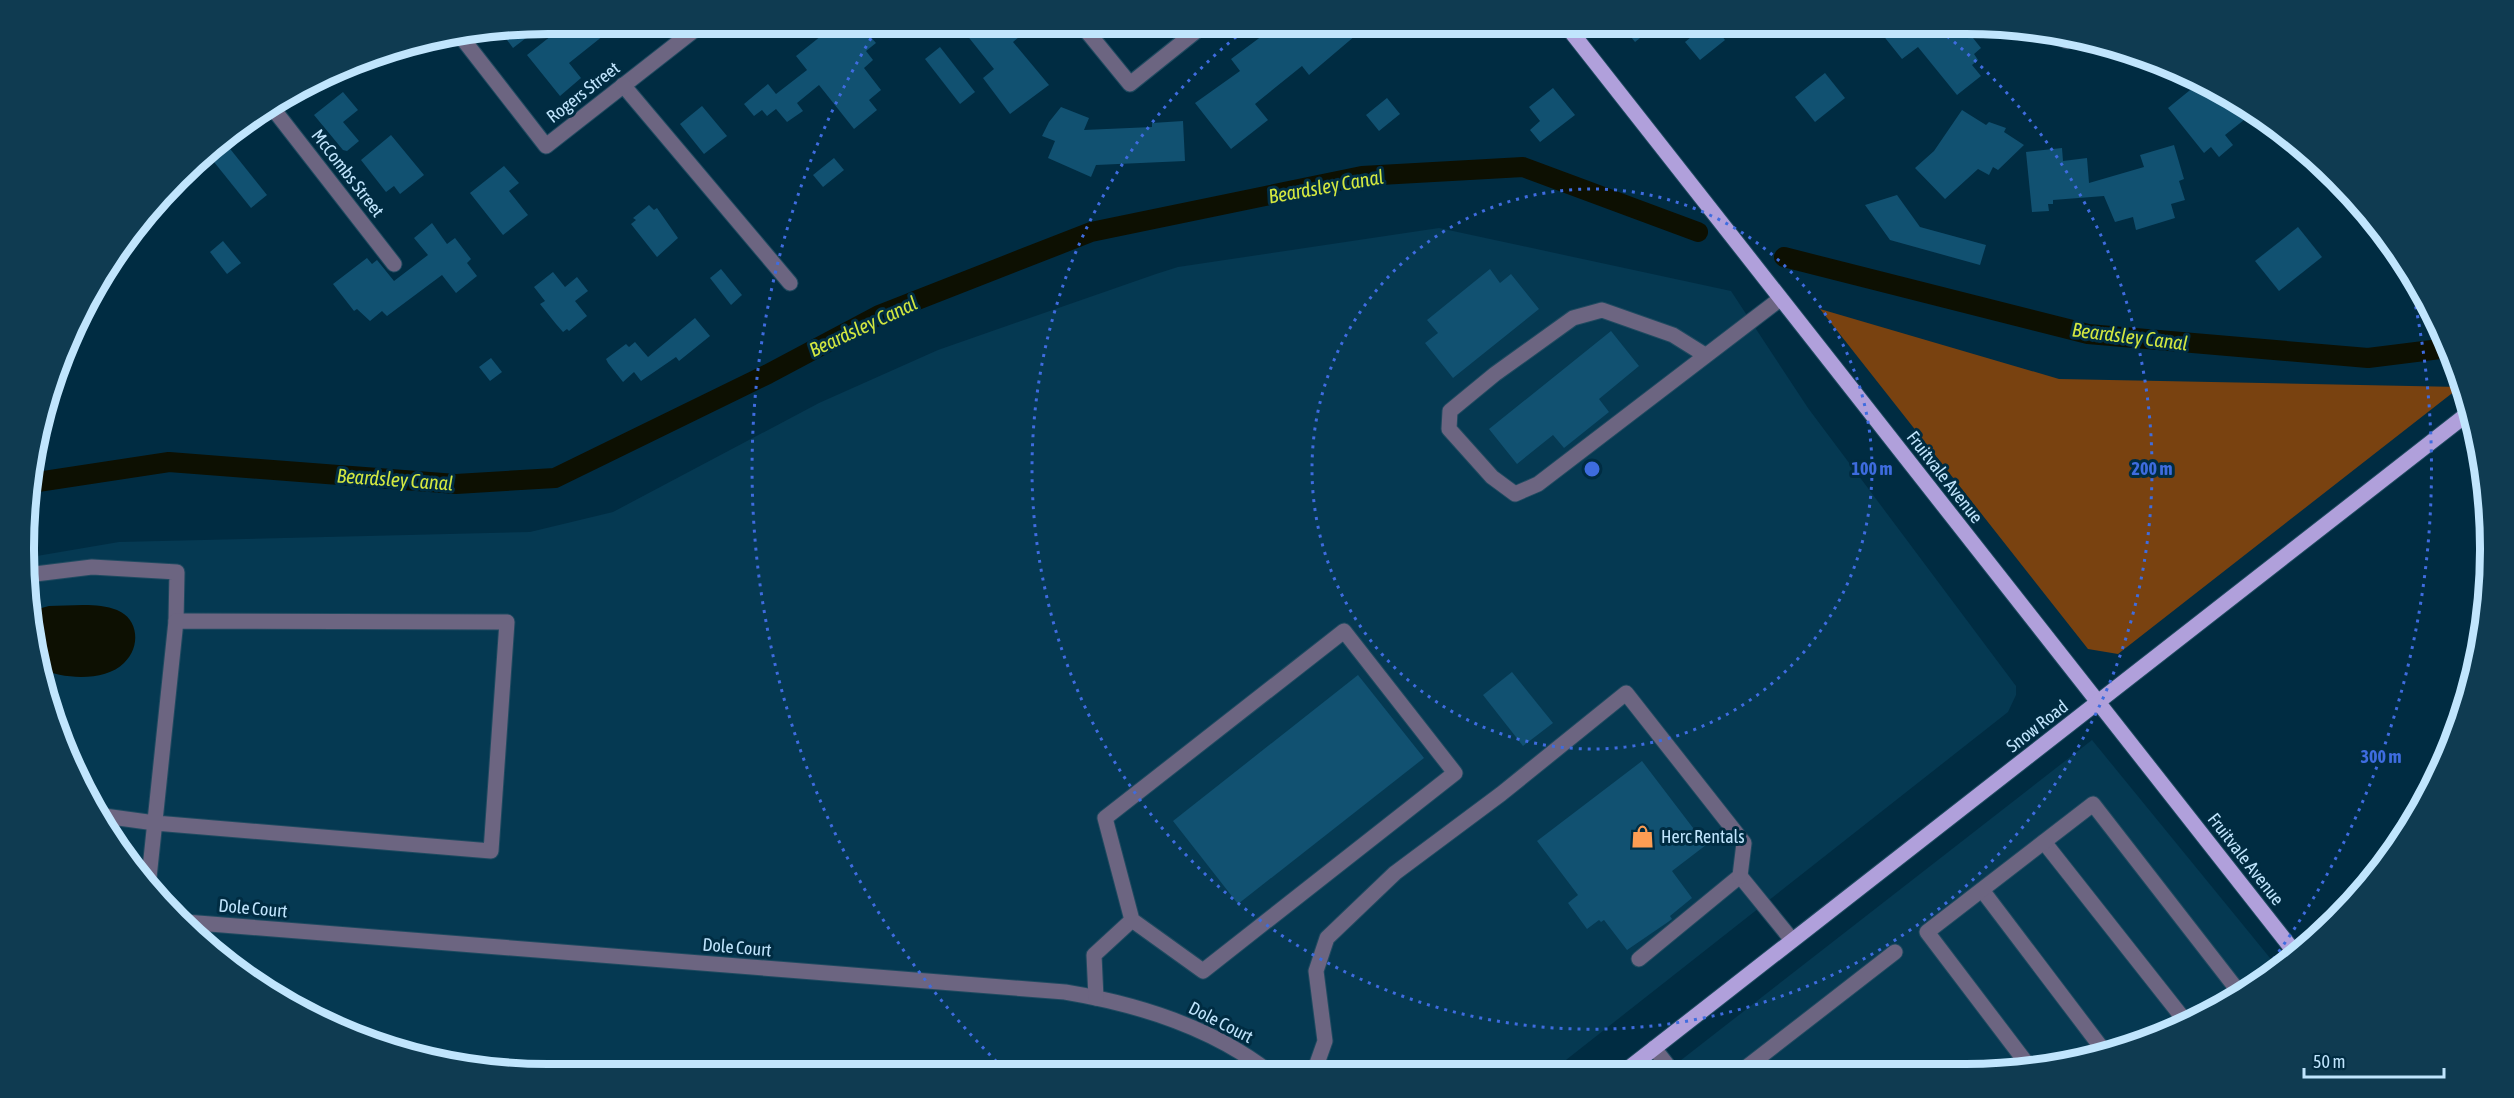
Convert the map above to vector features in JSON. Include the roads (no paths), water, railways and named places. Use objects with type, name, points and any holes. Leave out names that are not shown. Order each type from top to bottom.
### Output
[{"type":"main road","name":"Fruitvale Avenue","points":[[1573,34],[2290,947]]},
{"type":"main road","name":"Snow Road","points":[[1634,1064],[2462,418]]},
{"type":"street","name":"Rogers Street","points":[[465,42],[546,146],[689,34]]},
{"type":"street","points":[[1089,34],[1130,84],[1192,34]]},
{"type":"street","points":[[623,86],[790,283]]},
{"type":"street","name":"McCombs Street","points":[[277,112],[394,264]]},
{"type":"street","points":[[1705,355],[1673,335],[1602,310],[1573,318],[1495,374],[1450,411],[1449,429],[1492,477],[1515,494],[1538,484],[1780,299]]},
{"type":"street","points":[[35,574],[92,567],[177,572],[176,621],[150,873]]},
{"type":"street","points":[[110,817],[155,823],[491,851],[507,622],[176,621]]},
{"type":"street","points":[[1344,631],[1455,773],[1203,971],[1132,920],[1105,818],[1344,631]]},
{"type":"street","points":[[1317,1064],[1325,1041],[1316,971],[1327,938],[1395,873],[1501,794],[1626,693],[1744,843],[1740,876],[1639,959]]},
{"type":"street","points":[[2023,1060],[1928,932],[2093,804],[2235,987]]},
{"type":"street","points":[[2044,842],[2181,1015]]},
{"type":"street","points":[[1740,876],[1792,940]]},
{"type":"street","points":[[1982,890],[2100,1045]]},
{"type":"street","points":[[1096,998],[1094,955],[1132,920]]},
{"type":"street","name":"Dole Court","points":[[196,923],[1065,992],[1148,1010],[1188,1025],[1226,1044],[1257,1064]]},
{"type":"street","points":[[1751,1064],[1894,952]]},
{"type":"street","points":[[1654,1048],[1667,1064]]},
{"type":"waterway","name":"Beardsley Canal","points":[[39,482],[169,462],[456,484],[555,478],[768,374],[879,315],[1091,232],[1362,176],[1523,167],[1698,232]]},
{"type":"waterway","name":"Beardsley Canal","points":[[1784,257],[2088,334],[2368,358],[2439,349]]},
{"type":"place","name":"Herc Rentals","points":[[1643,836]]}]
